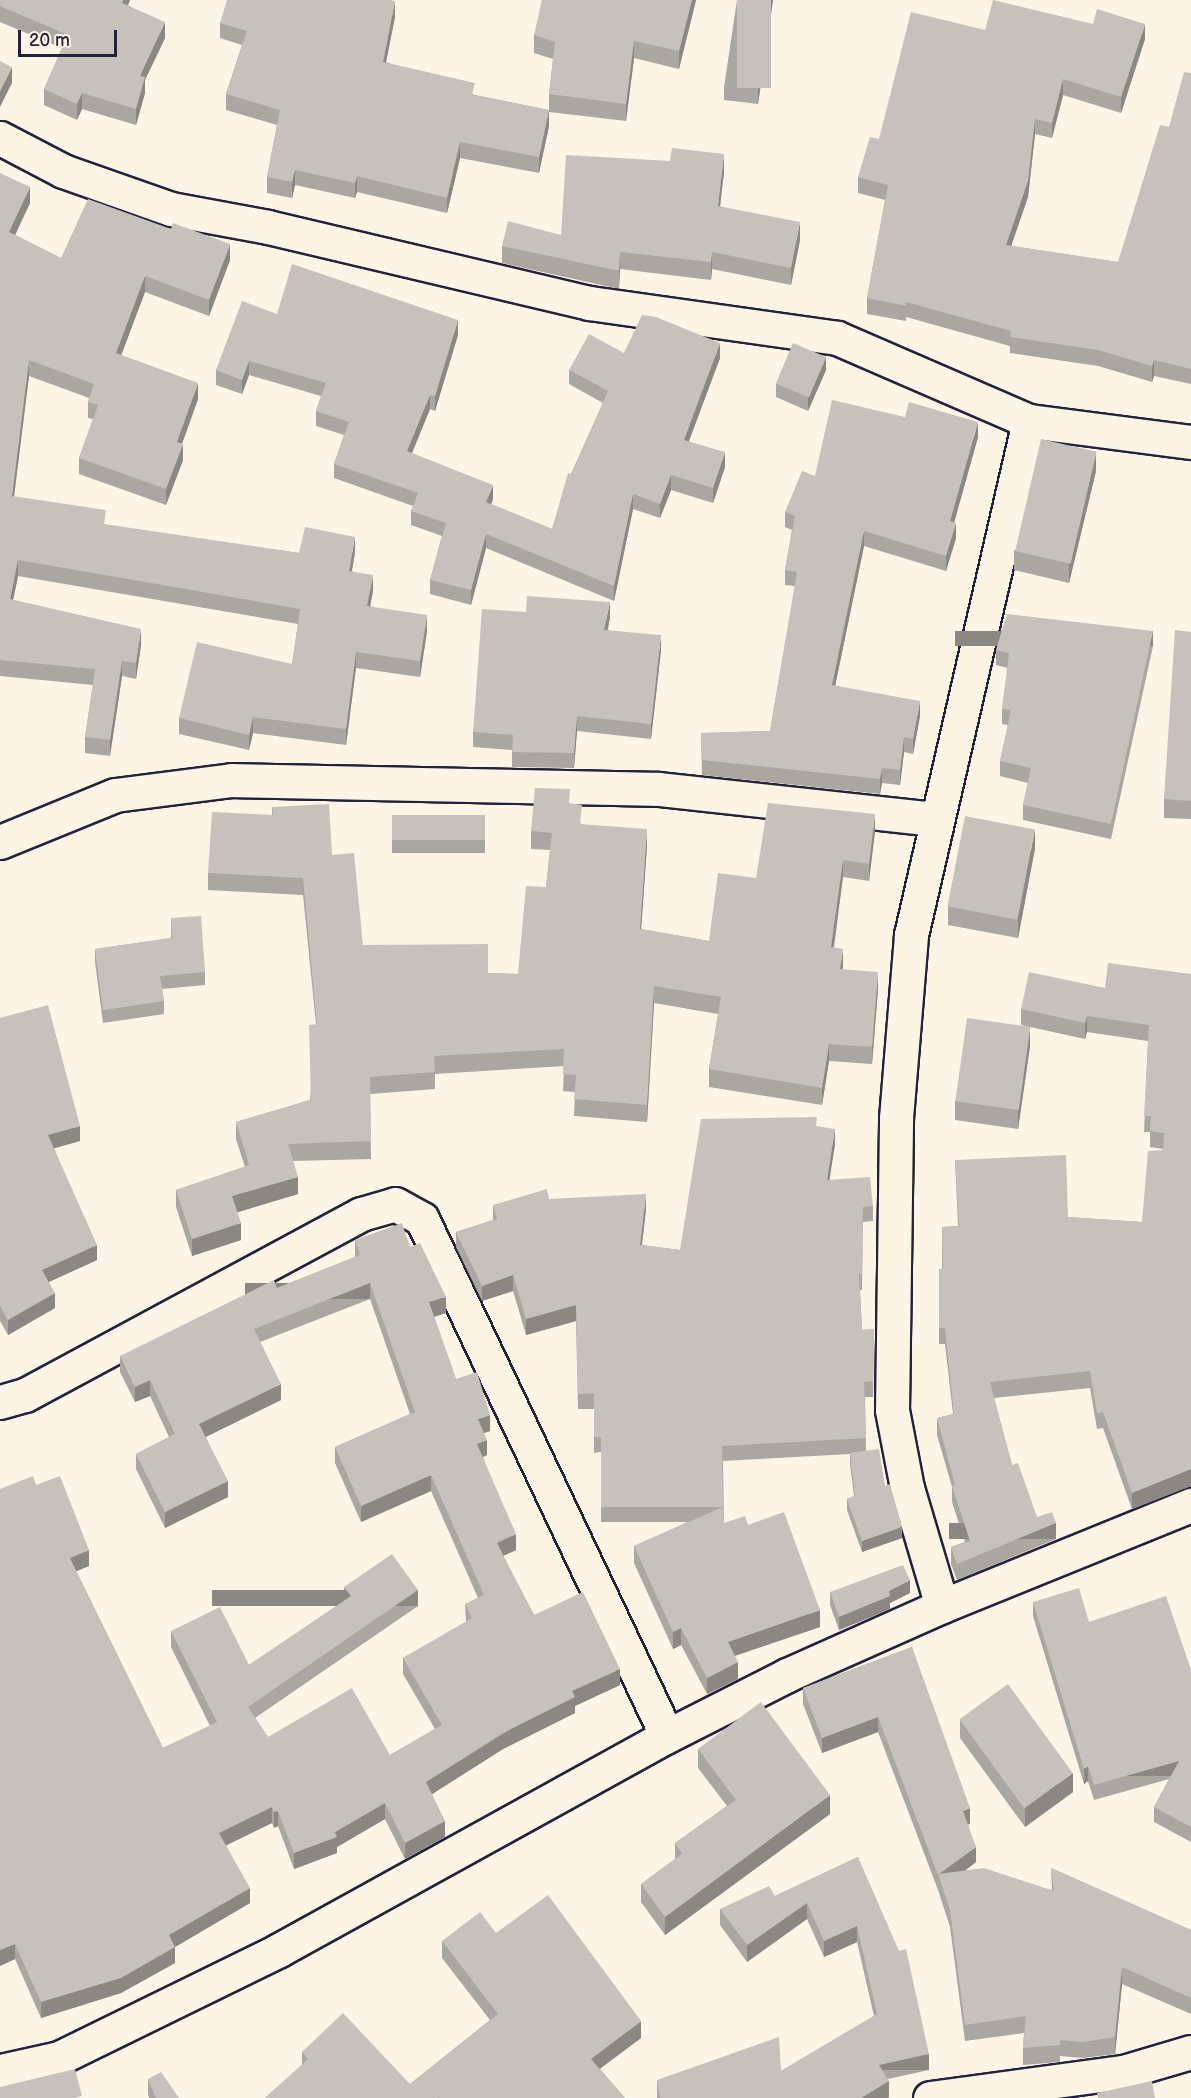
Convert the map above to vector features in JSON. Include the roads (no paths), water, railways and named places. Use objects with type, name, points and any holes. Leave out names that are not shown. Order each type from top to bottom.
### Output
[{"type":"street","points":[[0,138],[63,171],[171,209],[268,227],[589,303],[837,338],[1029,421],[1191,442]]},
{"type":"street","points":[[942,1606],[907,1488],[892,1399],[896,1118],[911,935],[1029,421]]},
{"type":"street","points":[[0,842],[115,795],[232,780],[658,789],[936,819]]},
{"type":"street","points":[[0,1402],[25,1395],[362,1214],[395,1204],[422,1219],[667,1736]]},
{"type":"street","points":[[0,2072],[59,2058],[279,1950],[667,1736],[787,1675],[942,1606],[1191,1505]]},
{"type":"street","points":[[930,2098],[1123,2072],[1191,2052]]}]
